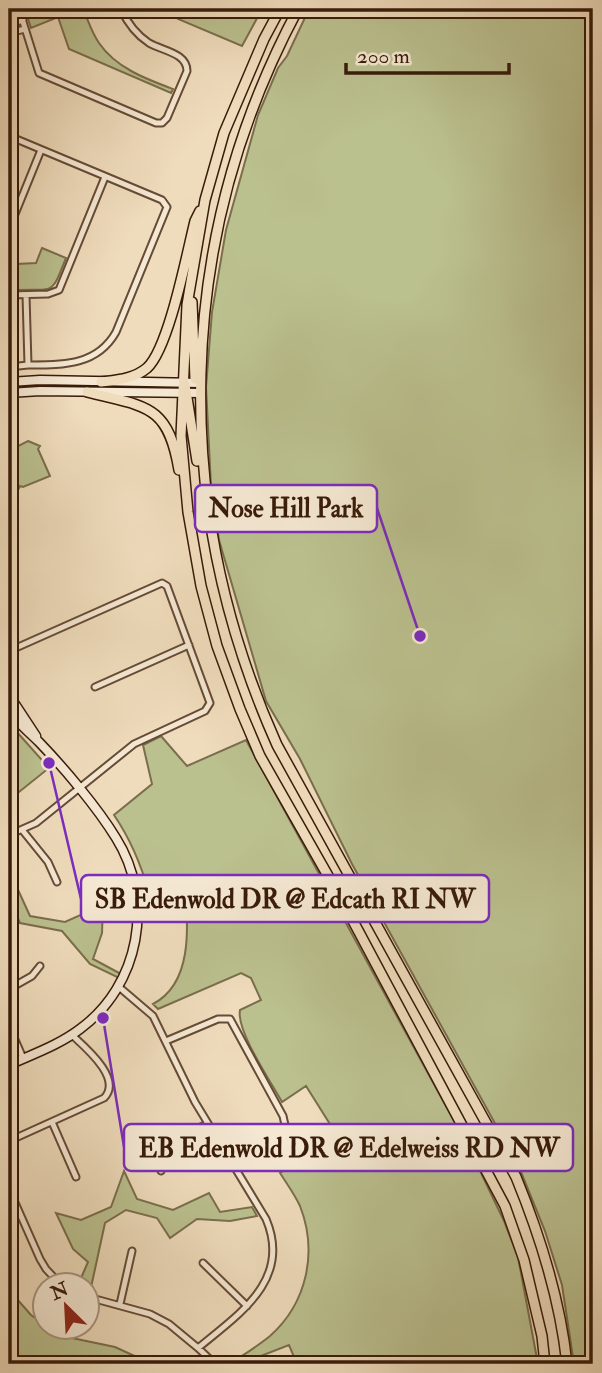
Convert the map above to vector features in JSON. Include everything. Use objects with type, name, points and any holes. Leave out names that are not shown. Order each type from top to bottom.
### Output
[{"type":"main road","points":[[204,482],[199,471],[182,382],[191,280],[205,200],[224,133],[264,39],[280,9]]},
{"type":"main road","points":[[197,383],[215,242],[241,139],[298,9]]},
{"type":"main road","points":[[101,382],[138,374],[146,369],[161,349],[195,221],[205,200]]},
{"type":"main road","points":[[191,280],[204,482],[211,530],[230,617],[258,701],[283,755],[516,1177],[544,1249],[557,1302],[567,1364]]},
{"type":"main road","points":[[87,392],[142,408],[164,422],[175,446],[184,506],[188,512]]},
{"type":"main road","points":[[185,393],[181,436],[188,512],[204,598],[217,646],[240,709],[260,756],[344,904],[505,1206],[524,1260],[542,1336],[545,1364]]},
{"type":"street","points":[[19,9],[41,75],[156,123],[162,123],[167,118],[187,71],[186,63],[181,57],[144,39],[130,25],[121,9]]},
{"type":"street","points":[[9,24],[23,20]]},
{"type":"street","points":[[9,33],[25,29]]},
{"type":"street","points":[[9,136],[162,200],[167,210],[116,332],[107,345],[80,362],[9,367]]},
{"type":"street","points":[[9,222],[13,219],[41,150]]},
{"type":"street","points":[[9,295],[52,294],[59,290],[105,177]]},
{"type":"street","points":[[9,211],[16,212]]},
{"type":"street","points":[[26,295],[28,365]]},
{"type":"street","points":[[9,382],[197,383]]},
{"type":"street","points":[[9,393],[200,393]]},
{"type":"street","points":[[9,650],[162,583],[167,586],[210,698],[208,709],[134,744],[36,823],[9,835]]},
{"type":"street","points":[[95,687],[189,645]]},
{"type":"street","points":[[9,695],[39,742]]},
{"type":"street","points":[[9,712],[78,788],[119,843],[131,869],[138,907],[137,936],[128,966],[119,987],[98,1014],[72,1035],[9,1065]]},
{"type":"street","points":[[23,831],[48,862],[57,882]]},
{"type":"street","points":[[9,989],[32,976],[40,966]]},
{"type":"street","points":[[119,987],[153,1016],[207,1125],[266,1219],[271,1233],[270,1269],[262,1289],[247,1306],[198,1348]]},
{"type":"street","points":[[166,1041],[218,1019],[230,1019],[284,1116],[285,1125],[280,1132],[231,1163]]},
{"type":"street","points":[[9,1026],[23,1059]]},
{"type":"street","points":[[9,1141],[104,1098],[110,1088],[101,1066],[72,1035]]},
{"type":"street","points":[[52,1122],[76,1177]]},
{"type":"street","points":[[161,1171],[156,1156],[160,1146],[207,1125]]},
{"type":"street","points":[[9,1189],[40,1259],[49,1272]]},
{"type":"street","points":[[120,1304],[132,1251]]},
{"type":"street","points":[[204,1264],[247,1306]]},
{"type":"street","points":[[102,1300],[140,1310],[159,1319],[215,1364]]},
{"type":"green space","points":[[44,9],[83,9],[94,35],[106,52],[132,72],[173,89],[171,93],[69,49],[58,17],[31,28],[27,16]]},
{"type":"green space","points":[[165,9],[262,9],[242,46],[178,19]]},
{"type":"green space","points":[[309,9],[593,9],[593,1364],[574,1364],[562,1285],[545,1231],[519,1167],[352,864],[300,759],[266,701],[219,540],[211,486],[206,387],[212,312],[226,230],[258,115],[278,68],[287,56]]},
{"type":"green space","points":[[42,248],[66,258],[58,278],[51,288],[18,290],[17,264],[36,263]]},
{"type":"green space","points":[[28,441],[40,446],[38,449],[50,476],[20,486],[18,490],[9,485],[9,453]]},
{"type":"green space","points":[[16,731],[49,768],[9,800],[9,739]]},
{"type":"green space","points":[[161,736],[187,766],[246,740],[471,1152],[504,1221],[518,1257],[538,1364],[297,1364],[289,1345],[240,1364],[230,1364],[270,1336],[293,1308],[306,1276],[308,1241],[300,1206],[280,1173],[330,1141],[333,1129],[306,1086],[282,1102],[255,1056],[240,1019],[240,1010],[261,1000],[251,978],[241,973],[158,1009],[153,1004],[166,995],[181,968],[187,937],[185,889],[149,893],[135,852],[114,815],[152,784],[143,745]]},
{"type":"green space","points":[[9,870],[30,916],[65,922],[103,905],[102,933],[93,959],[121,974],[119,978],[90,964],[62,931],[20,923],[9,898]]},
{"type":"green space","points":[[124,1171],[137,1199],[173,1210],[209,1193],[220,1212],[252,1207],[257,1216],[230,1221],[197,1219],[170,1238],[157,1218],[126,1210],[105,1223],[94,1272],[84,1272],[88,1262],[73,1249],[56,1213],[81,1220],[111,1207]]},
{"type":"green space","points":[[9,1290],[32,1316],[32,1342],[91,1342],[115,1347],[152,1364],[9,1364]]},
{"type":"place","name":"Nose Hill Park","points":[[420,636]]},
{"type":"place","name":"SB Edenwold DR @ Edcath RI NW","points":[[49,763]]},
{"type":"place","name":"EB Edenwold DR @ Edelweiss RD NW","points":[[103,1018]]}]
